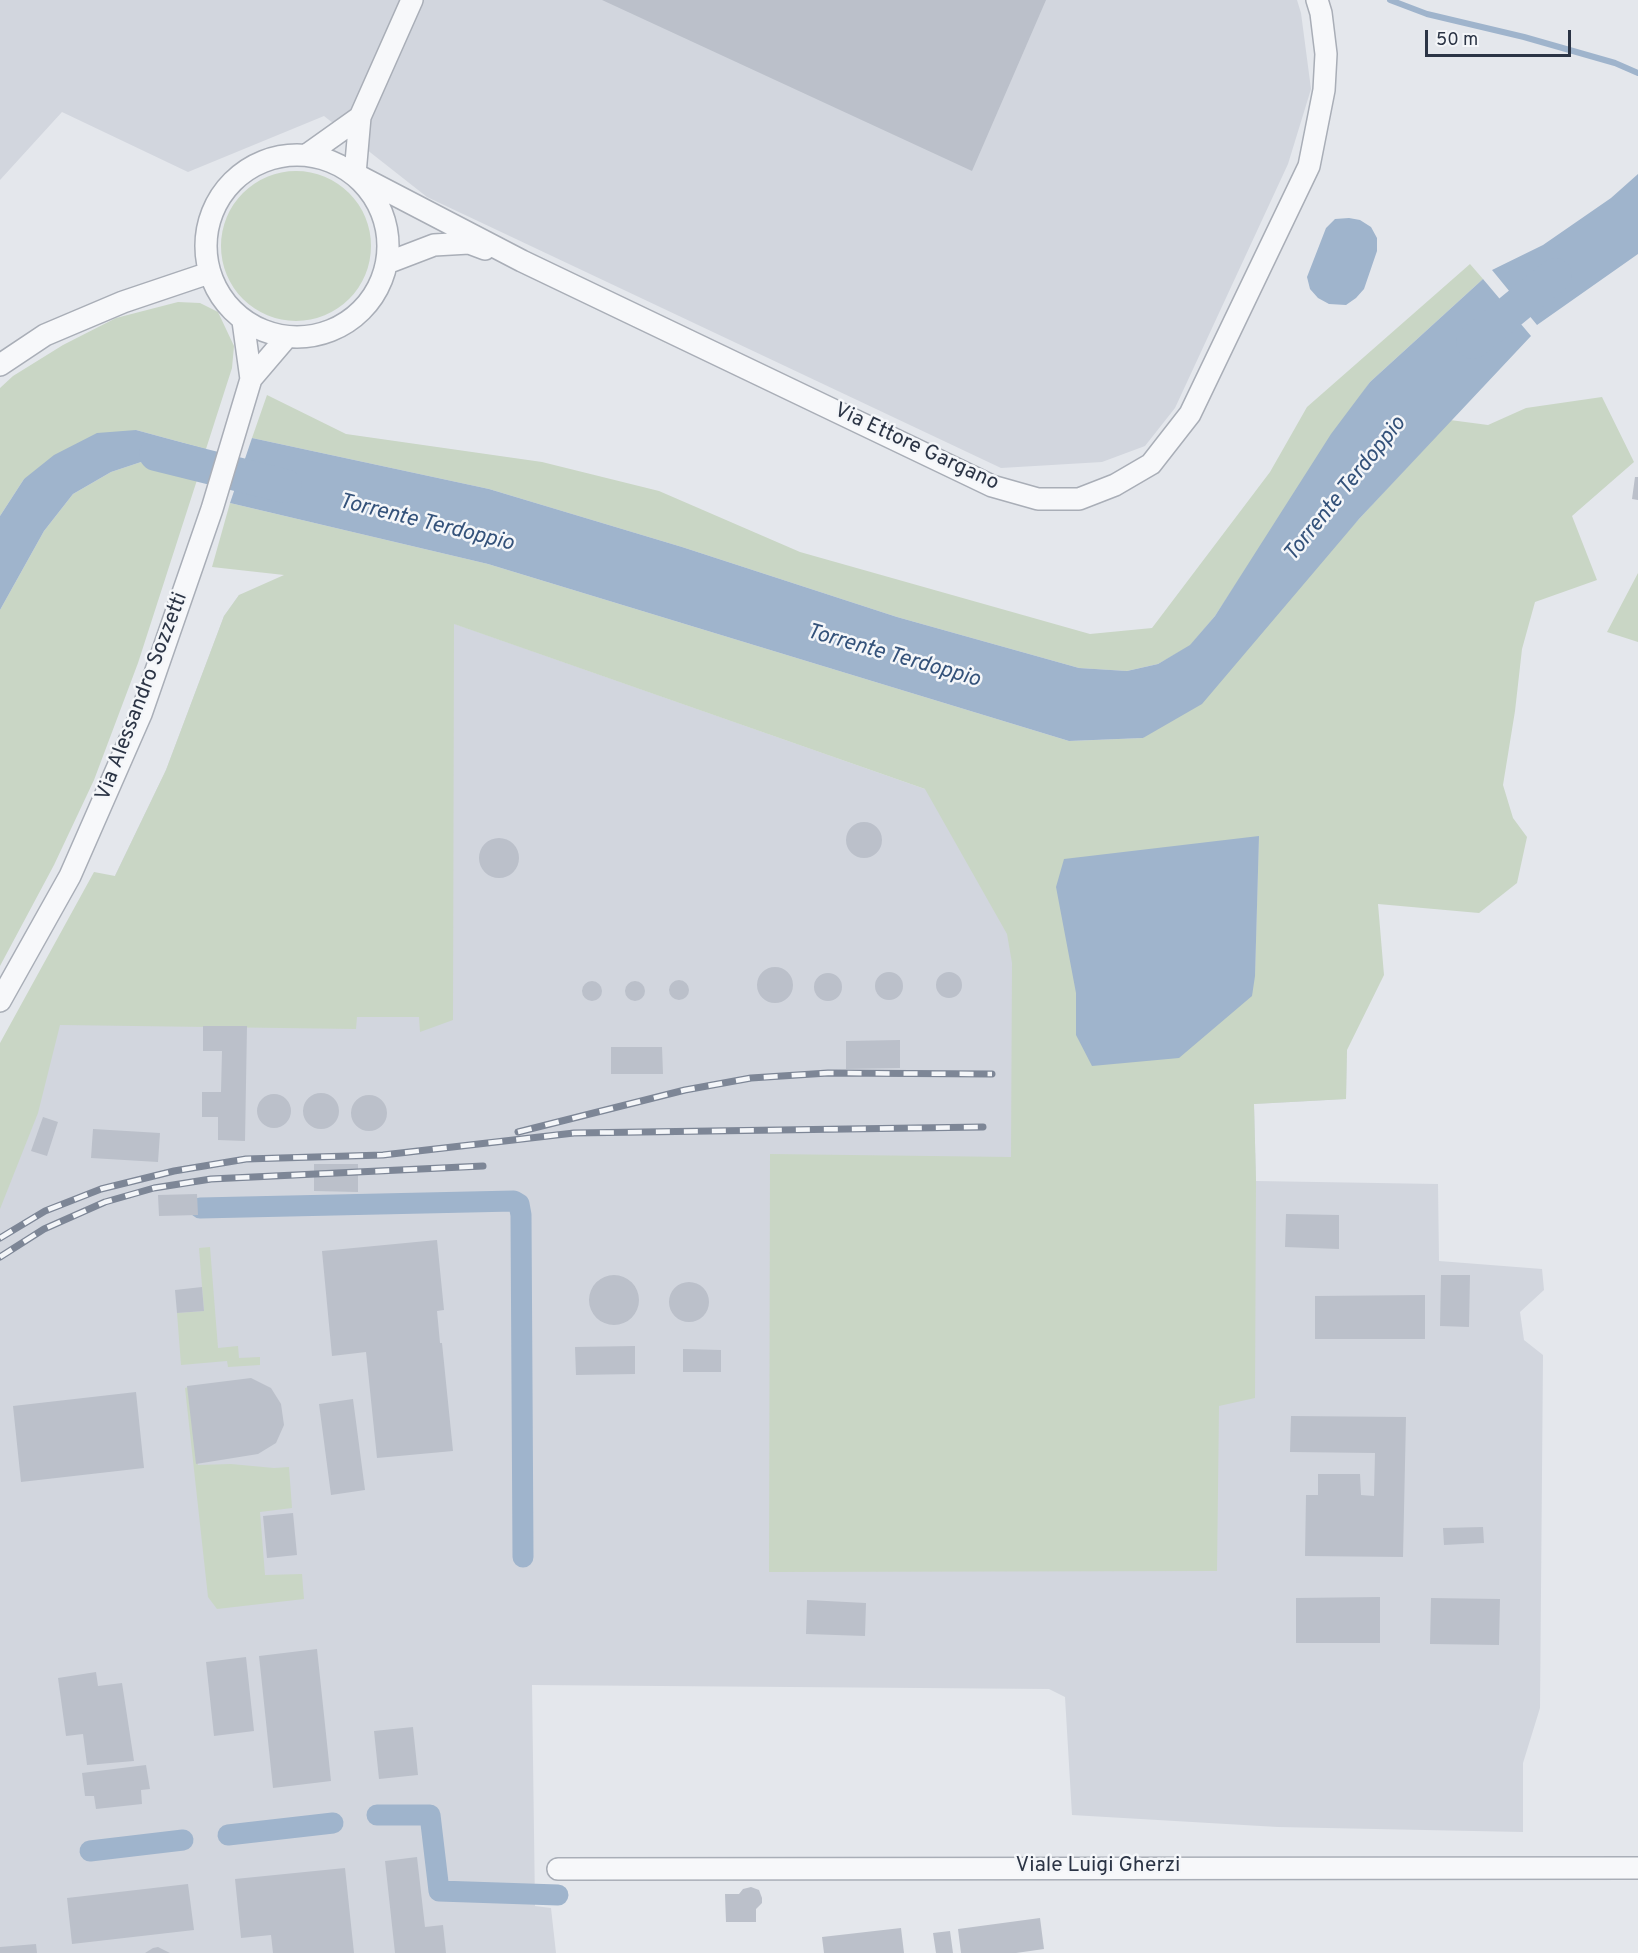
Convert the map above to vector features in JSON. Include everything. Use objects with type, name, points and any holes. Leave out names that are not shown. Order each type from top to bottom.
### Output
[{"type":"street","points":[[355,174],[360,117],[412,0]]},
{"type":"street","name":"Via Ettore Gargano","points":[[355,174],[522,261],[992,486],[1038,499],[1079,499],[1115,485],[1151,464],[1190,414],[1309,166],[1324,90],[1326,54],[1321,13],[1317,0]]},
{"type":"street","points":[[309,154],[360,117]]},
{"type":"street","points":[[309,154],[333,161],[355,174],[372,192],[383,214],[389,238],[387,263],[376,292],[356,317],[329,332],[286,338],[263,332],[243,321],[222,299],[209,273],[205,250],[207,226],[215,204],[231,181],[254,164],[280,155],[309,154]]},
{"type":"street","name":"Via Ettore Gargano","points":[[387,263],[434,245],[469,243],[522,261]]},
{"type":"street","points":[[0,365],[45,335],[123,302],[209,273]]},
{"type":"street","name":"Via Alessandro Sozzetti","points":[[243,321],[251,379]]},
{"type":"street","name":"Via Alessandro Sozzetti","points":[[0,1001],[70,876],[141,714],[212,509],[251,379],[286,338]]},
{"type":"street","name":"Viale Luigi Gherzi","points":[[558,1869],[1638,1868]]},
{"type":"shaded area","points":[[0,0],[1297,0],[1301,13],[1311,89],[1288,164],[1175,408],[1145,446],[1102,462],[1001,468],[427,197],[324,116],[188,172],[62,112],[0,180]]},
{"type":"shaded area","points":[[324,578],[925,789],[1351,793],[1346,1099],[1254,1104],[1256,1181],[1438,1184],[1439,1261],[1542,1269],[1544,1290],[1520,1312],[1524,1340],[1543,1355],[1540,1708],[1523,1763],[1523,1832],[1278,1827],[1072,1815],[1065,1697],[1049,1689],[532,1685],[535,1906],[551,1908],[556,1953],[0,1953],[0,1077],[94,919],[166,770],[224,616],[239,595]]},
{"type":"green space","points":[[296,171],[311,172],[325,177],[338,183],[349,193],[359,204],[365,217],[370,231],[370,261],[365,275],[359,288],[349,299],[338,309],[325,315],[311,320],[296,321],[281,320],[267,315],[254,309],[243,299],[233,288],[227,275],[222,261],[221,246],[222,231],[227,217],[233,204],[243,193],[254,183],[267,177],[281,172]]},
{"type":"green space","points":[[1470,264],[1483,279],[1370,382],[1215,616],[1190,646],[1158,664],[1127,671],[1079,668],[897,617],[682,547],[489,489],[252,438],[267,395],[346,434],[542,462],[659,491],[800,552],[1090,634],[1152,628],[1270,472],[1307,407]]},
{"type":"green space","points":[[178,302],[200,303],[218,312],[234,346],[232,368],[206,449],[136,430],[24,479],[0,516],[0,388],[13,376],[63,345],[116,318]]},
{"type":"green space","points":[[1602,397],[1634,462],[1572,516],[1597,580],[1535,602],[1522,649],[1503,785],[1513,818],[1527,837],[1517,883],[1479,913],[1378,904],[1384,975],[1347,1050],[1346,1099],[1254,1104],[1255,1398],[1219,1406],[1217,1571],[769,1572],[770,1154],[1011,1157],[1012,963],[1007,934],[925,789],[454,624],[453,1020],[420,1032],[419,1017],[357,1017],[356,1029],[60,1025],[38,1113],[0,1209],[0,1043],[94,872],[115,876],[166,770],[224,616],[239,595],[284,575],[212,567],[230,503],[488,564],[1069,741],[1143,738],[1359,519],[1450,420],[1488,425],[1526,408]],"holes":[[[1259,836],[1255,976],[1076,1035],[1076,993]]]},
{"type":"green space","points":[[141,462],[197,480],[138,663],[94,780],[54,865],[0,966],[0,610],[44,531],[73,494],[111,472]]},
{"type":"green space","points":[[1638,573],[1638,642],[1607,632]]},
{"type":"green space","points":[[210,1247],[218,1348],[238,1346],[239,1358],[260,1357],[260,1365],[228,1367],[227,1361],[181,1365],[177,1313],[204,1311],[199,1248]]},
{"type":"green space","points":[[188,1387],[198,1465],[289,1467],[292,1508],[260,1512],[265,1575],[302,1574],[304,1599],[217,1609],[208,1597],[185,1388]]},
{"type":"water","points":[[1638,174],[1638,254],[1537,325],[1492,270],[1543,245],[1611,198]]},
{"type":"water","points":[[1335,219],[1360,220],[1371,227],[1377,238],[1377,251],[1364,289],[1356,298],[1346,305],[1329,304],[1318,298],[1310,289],[1307,277],[1326,228]]},
{"type":"water","points":[[1483,279],[1531,336],[1359,519],[1202,704],[1143,738],[1069,741],[488,564],[230,503],[252,438],[489,489],[682,547],[897,617],[1079,668],[1127,671],[1158,664],[1190,645],[1215,616],[1331,434],[1370,382]]},
{"type":"water","points":[[136,430],[206,449],[197,480],[141,462],[111,472],[73,494],[44,531],[0,610],[0,516],[24,479],[54,455],[97,433]]},
{"type":"water","points":[[1259,836],[1255,976],[1252,996],[1179,1058],[1092,1066],[1076,1035],[1076,993],[1056,887],[1064,859]]},
{"type":"building","points":[[602,0],[1046,0],[972,171]]},
{"type":"building","points":[[1635,477],[1638,477],[1638,500],[1632,499]]},
{"type":"building","points":[[864,822],[877,827],[882,840],[877,853],[864,858],[851,853],[846,840],[851,827]]},
{"type":"building","points":[[499,838],[507,839],[513,844],[518,850],[518,866],[513,872],[507,877],[499,878],[491,877],[485,872],[480,866],[479,858],[480,850],[485,844],[491,839]]},
{"type":"building","points":[[775,967],[788,972],[793,985],[788,998],[775,1003],[762,998],[757,985],[762,972]]},
{"type":"building","points":[[889,972],[899,976],[903,986],[899,996],[889,1000],[879,996],[875,986],[879,976]]},
{"type":"building","points":[[949,972],[959,975],[962,985],[959,995],[949,998],[939,995],[936,985],[939,975]]},
{"type":"building","points":[[828,973],[838,977],[842,987],[838,997],[828,1001],[818,997],[814,987],[818,977]]},
{"type":"building","points":[[679,980],[686,983],[689,990],[686,997],[679,1000],[672,997],[669,990],[672,983]]},
{"type":"building","points":[[592,981],[599,984],[602,991],[599,998],[592,1001],[585,998],[582,991],[585,984]]},
{"type":"building","points":[[635,981],[642,984],[645,991],[642,998],[635,1001],[628,998],[625,991],[628,984]]},
{"type":"building","points":[[203,1026],[247,1026],[245,1141],[218,1140],[218,1117],[202,1117],[202,1092],[221,1092],[222,1051],[203,1051]]},
{"type":"building","points":[[900,1040],[900,1068],[846,1069],[846,1041]]},
{"type":"building","points":[[611,1047],[662,1047],[663,1074],[611,1074]]},
{"type":"building","points":[[321,1093],[334,1098],[339,1111],[334,1124],[321,1129],[308,1124],[303,1111],[308,1098]]},
{"type":"building","points":[[274,1094],[286,1099],[291,1111],[286,1123],[274,1128],[262,1123],[257,1111],[262,1099]]},
{"type":"building","points":[[369,1095],[382,1100],[387,1113],[382,1126],[369,1131],[356,1126],[351,1113],[356,1100]]},
{"type":"building","points":[[43,1117],[58,1122],[47,1156],[31,1151]]},
{"type":"building","points":[[93,1129],[160,1133],[158,1162],[91,1158]]},
{"type":"building","points":[[314,1164],[358,1164],[358,1192],[314,1191]]},
{"type":"building","points":[[197,1194],[198,1215],[159,1216],[158,1195]]},
{"type":"building","points":[[1286,1214],[1339,1215],[1339,1249],[1285,1247]]},
{"type":"building","points":[[437,1240],[444,1310],[437,1311],[453,1451],[377,1458],[366,1352],[332,1356],[322,1251]]},
{"type":"building","points":[[619,1275],[632,1282],[638,1290],[638,1310],[632,1318],[624,1324],[609,1325],[596,1318],[590,1310],[589,1295],[596,1282],[604,1276]]},
{"type":"building","points":[[1441,1275],[1470,1275],[1469,1327],[1440,1326]]},
{"type":"building","points":[[689,1282],[703,1288],[709,1302],[703,1316],[689,1322],[675,1316],[669,1302],[675,1288]]},
{"type":"building","points":[[202,1287],[204,1311],[177,1313],[175,1290]]},
{"type":"building","points":[[1425,1295],[1425,1339],[1315,1339],[1315,1296]]},
{"type":"building","points":[[635,1346],[635,1374],[576,1375],[575,1347]]},
{"type":"building","points":[[683,1349],[721,1350],[721,1372],[683,1372]]},
{"type":"building","points":[[251,1378],[271,1388],[281,1404],[284,1425],[276,1443],[258,1454],[196,1464],[187,1386]]},
{"type":"building","points":[[136,1392],[144,1468],[21,1482],[13,1406]]},
{"type":"building","points":[[353,1399],[365,1490],[331,1495],[319,1404]]},
{"type":"building","points":[[1291,1416],[1406,1417],[1403,1557],[1305,1556],[1306,1495],[1318,1495],[1318,1474],[1360,1474],[1361,1495],[1374,1496],[1375,1453],[1290,1452]]},
{"type":"building","points":[[293,1513],[297,1555],[267,1558],[263,1516]]},
{"type":"building","points":[[1483,1527],[1484,1543],[1444,1545],[1443,1528]]},
{"type":"building","points":[[1380,1597],[1380,1643],[1296,1643],[1296,1598]]},
{"type":"building","points":[[1431,1598],[1500,1599],[1499,1645],[1430,1644]]},
{"type":"building","points":[[807,1600],[866,1603],[865,1636],[806,1634]]},
{"type":"building","points":[[317,1649],[331,1781],[273,1788],[259,1656]]},
{"type":"building","points":[[246,1657],[254,1731],[214,1736],[206,1662]]},
{"type":"building","points":[[96,1672],[98,1686],[122,1683],[134,1761],[87,1765],[83,1734],[66,1736],[58,1678]]},
{"type":"building","points":[[413,1727],[418,1775],[379,1779],[374,1731]]},
{"type":"building","points":[[146,1765],[150,1789],[141,1790],[142,1804],[96,1809],[94,1796],[85,1796],[82,1773]]},
{"type":"building","points":[[417,1857],[425,1927],[443,1925],[446,1953],[395,1953],[385,1861]]},
{"type":"building","points":[[345,1868],[354,1953],[273,1953],[271,1935],[241,1938],[235,1879]]},
{"type":"building","points":[[188,1884],[194,1930],[72,1944],[67,1898]]},
{"type":"building","points":[[751,1887],[759,1890],[762,1898],[762,1903],[756,1909],[756,1922],[726,1922],[725,1894],[739,1894],[743,1889]]},
{"type":"building","points":[[1040,1918],[1044,1949],[1016,1953],[961,1953],[958,1929]]},
{"type":"building","points":[[901,1928],[904,1953],[824,1953],[822,1937]]},
{"type":"building","points":[[950,1931],[953,1953],[936,1953],[933,1933]]},
{"type":"building","points":[[36,1944],[37,1953],[0,1953],[0,1947]]},
{"type":"building","points":[[158,1947],[170,1953],[145,1953],[153,1948]]},
{"type":"waterway","points":[[1390,0],[1427,14],[1524,37],[1615,63],[1638,73]]},
{"type":"waterway","name":"Torrente Terdoppio","points":[[1473,342],[1555,275]]},
{"type":"waterway","name":"Torrente Terdoppio","points":[[156,454],[285,486]]},
{"type":"waterway","points":[[200,1208],[514,1201],[519,1204],[521,1215],[523,1557]]},
{"type":"waterway","points":[[377,1815],[430,1815],[439,1891],[558,1895]]},
{"type":"waterway","points":[[228,1835],[333,1823]]},
{"type":"waterway","points":[[90,1851],[183,1840]]},
{"type":"railway","points":[[518,1132],[685,1090],[751,1078],[828,1073],[992,1074]]},
{"type":"railway","points":[[0,1238],[45,1211],[101,1189],[174,1171],[246,1159],[383,1155],[574,1133],[983,1127]]},
{"type":"railway","points":[[0,1257],[44,1229],[105,1202],[154,1188],[211,1179],[483,1166]]}]
